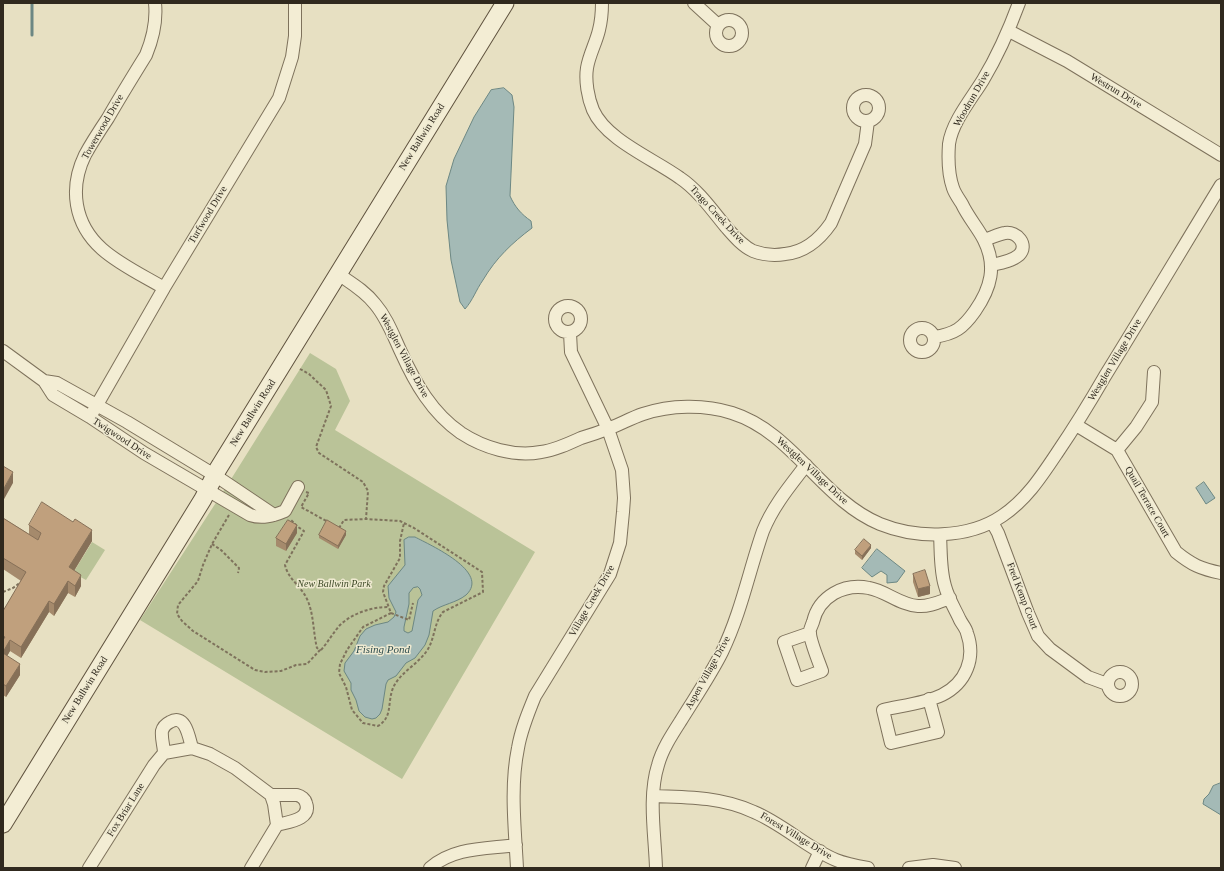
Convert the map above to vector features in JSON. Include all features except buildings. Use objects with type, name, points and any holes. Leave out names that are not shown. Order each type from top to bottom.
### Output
[{"type":"main road","name":"New Ballwin Road","points":[[3,824],[203,499],[206,491],[216,476],[218,469],[504,3]]},
{"type":"street","name":"Towerwood Drive","points":[[155,3],[155,28],[152,41],[146,55],[85,155],[78,176],[76,198],[78,214],[92,239],[114,259],[164,288]]},
{"type":"street","name":"Turfwood Drive","points":[[90,417],[164,288],[278,98],[292,57],[295,36],[295,3]]},
{"type":"street","name":"Trago Creek Drive","points":[[602,3],[599,30],[587,68],[589,98],[598,119],[616,138],[690,185],[732,234],[740,242],[752,250],[768,255],[789,254],[814,243],[823,234],[831,223],[865,144],[868,122]]},
{"type":"street","points":[[694,3],[718,25]]},
{"type":"street","name":"Woodrun Drive","points":[[934,337],[949,334],[960,328],[970,319],[986,293],[992,265],[984,240],[967,215],[953,189],[949,173],[950,142],[955,126],[983,80],[1009,31],[1019,3]]},
{"type":"street","name":"Westrun Drive","points":[[1009,31],[1067,61],[1221,155]]},
{"type":"street","name":"Westglen Village Drive","points":[[338,274],[364,292],[375,304],[393,332],[408,367],[425,398],[438,414],[463,434],[494,448],[507,452],[540,452],[554,449],[608,429],[642,414],[658,410],[700,407],[719,409],[735,413],[776,437],[843,501],[870,520],[884,526],[917,534],[940,535],[973,529],[992,522],[1027,495],[1076,426],[1221,185]]},
{"type":"street","points":[[984,240],[1005,233],[1010,233],[1021,239],[1023,245],[1022,250],[1015,258],[992,265]]},
{"type":"street","name":"Village Creek Drive","points":[[517,868],[514,792],[515,771],[518,748],[527,714],[535,696],[610,574],[620,543],[624,498],[622,470],[608,429],[571,352],[570,332]]},
{"type":"street","name":"Twigwood Drive","points":[[3,351],[44,381],[53,395],[206,491]]},
{"type":"street","points":[[1117,450],[1136,427],[1152,402],[1154,372]]},
{"type":"street","name":"Twigwood Drive","points":[[44,381],[57,383],[97,405],[216,476]]},
{"type":"street","name":"Quail Terrace Court","points":[[1076,426],[1117,450],[1176,552],[1190,563],[1221,573]]},
{"type":"street","name":"Aspen Village Drive","points":[[656,868],[653,796],[656,772],[661,756],[668,740],[722,651],[738,614],[763,531],[770,515],[780,498],[806,465]]},
{"type":"street","points":[[216,476],[274,515]]},
{"type":"street","points":[[206,491],[250,515],[257,518],[264,518],[285,511],[298,487]]},
{"type":"street","name":"Fred Kemp Court","points":[[992,522],[998,533],[1028,614],[1038,636],[1050,649],[1088,677],[1107,684]]},
{"type":"street","points":[[929,699],[938,732],[891,743],[883,710],[929,699],[943,694],[959,682],[966,673],[970,660],[970,646],[967,632],[945,587],[940,535]]},
{"type":"street","points":[[810,633],[814,617],[822,603],[831,595],[846,588],[871,588],[908,604],[917,606],[927,606],[950,598]]},
{"type":"street","points":[[192,748],[185,726],[181,722],[173,721],[166,725],[162,732],[164,753],[192,748],[210,754],[234,768],[271,795],[277,825],[251,868]]},
{"type":"street","name":"Fox Briar Lane","points":[[89,868],[154,765],[164,753]]},
{"type":"street","points":[[271,795],[301,796],[307,805],[306,814],[302,817],[277,825]]},
{"type":"street","name":"Forest Village Drive","points":[[653,796],[706,798],[743,807],[776,823],[834,859],[848,864],[868,868]]},
{"type":"street","points":[[430,868],[445,857],[459,852],[516,845]]},
{"type":"street","points":[[812,868],[820,851]]},
{"type":"street","points":[[909,868],[933,865],[955,868]]},
{"type":"path","points":[[300,368],[309,374],[326,390],[331,406],[316,447],[319,454],[363,482],[368,491],[366,519]]},
{"type":"path","points":[[298,487],[309,493],[301,507],[332,524]]},
{"type":"path","points":[[231,512],[212,544],[198,581],[178,605],[177,614],[193,631],[255,670],[265,672],[281,671],[296,665],[307,664],[340,625],[351,617],[368,609],[389,607]]},
{"type":"path","points":[[288,516],[304,531],[285,565],[286,571],[307,598],[317,648],[320,650]]},
{"type":"path","points":[[339,528],[344,520],[366,519],[404,523],[482,572],[483,592],[443,612],[438,618],[432,641],[427,650],[397,681],[390,699],[388,713],[384,722],[378,726],[372,726],[363,723],[352,710],[346,687],[338,673],[340,664],[347,650],[363,627],[393,614]]},
{"type":"path","points":[[404,523],[400,541],[400,558],[384,586],[383,592],[393,614],[409,620],[413,603]]},
{"type":"path","points":[[212,544],[221,550],[239,568],[238,573]]},
{"type":"path","points":[[3,592],[13,588],[22,581]]},
{"type":"green space","name":"New Ballwin Park","points":[[310,353],[336,369],[350,401],[335,430],[535,552],[402,779],[140,620]]},
{"type":"green space","points":[[92,542],[105,550],[86,580],[73,573]]},
{"type":"water","points":[[504,88],[512,95],[514,107],[510,196],[514,204],[524,216],[531,221],[532,228],[511,245],[499,258],[488,272],[465,309],[460,302],[451,260],[447,220],[446,186],[454,159],[474,117],[491,90]]},
{"type":"water","points":[[1204,482],[1215,498],[1206,504],[1196,488]]},
{"type":"water","name":"Fising Pond","points":[[409,537],[415,537],[456,560],[471,577],[472,586],[462,598],[433,611],[429,635],[425,645],[415,658],[406,663],[396,676],[388,680],[380,714],[376,718],[372,719],[365,717],[359,711],[351,690],[351,683],[344,671],[345,663],[354,651],[360,636],[366,629],[388,622],[394,617],[396,612],[389,598],[388,586],[405,565],[404,540]],"holes":[[[418,587],[422,595],[418,600],[412,631],[408,633],[404,631],[404,627],[409,604],[409,593],[413,588]]]},
{"type":"water","points":[[877,549],[905,571],[897,582],[887,583],[887,575],[881,571],[872,577],[862,568]]},
{"type":"water","points":[[1221,783],[1221,815],[1203,804],[1204,799],[1209,794],[1213,786]]},
{"type":"waterway","points":[[32,3],[32,35]]}]
